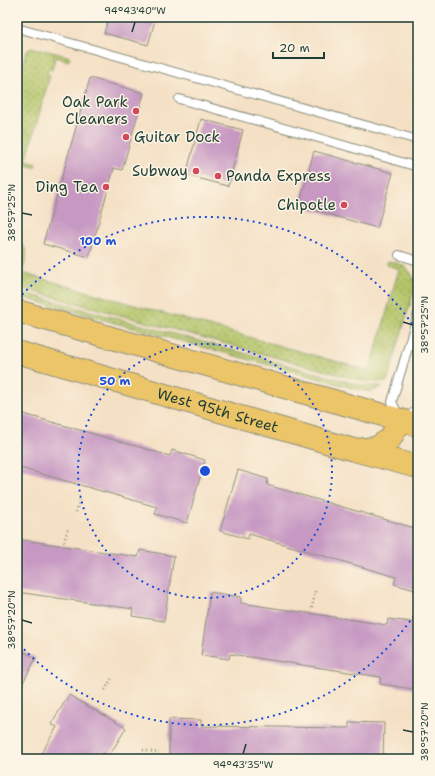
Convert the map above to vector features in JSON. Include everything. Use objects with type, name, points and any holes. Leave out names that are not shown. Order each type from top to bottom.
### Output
[{"type":"main road","points":[[17,311],[412,419]]},
{"type":"main road","name":"West 95th Street","points":[[17,352],[354,450],[418,467]]},
{"type":"main road","points":[[354,450],[376,448],[390,439],[412,419]]},
{"type":"main road","points":[[412,419],[405,444],[410,457],[418,464]]},
{"type":"lane","points":[[17,28],[418,140]]},
{"type":"lane","points":[[179,99],[418,167]]},
{"type":"lane","points":[[399,255],[418,261]]},
{"type":"lane","points":[[412,419],[392,402],[418,313]]},
{"type":"path","points":[[76,512],[80,498]]},
{"type":"path","points":[[64,542],[68,528]]},
{"type":"path","points":[[312,608],[315,591]]},
{"type":"path","points":[[105,690],[112,678]]},
{"type":"path","points":[[143,750],[160,752]]},
{"type":"path","points":[[408,757],[414,759]]},
{"type":"green space","points":[[32,48],[41,49],[70,58],[68,61],[55,57],[52,70],[48,69],[47,74],[50,75],[26,161],[36,164],[35,167],[25,165],[17,193],[17,84],[25,55],[28,50]]},
{"type":"green space","points":[[17,241],[22,244],[26,252],[26,260],[22,273],[370,371],[399,269],[387,265],[387,262],[389,261],[404,266],[410,272],[415,287],[388,379],[386,382],[366,382],[17,287]]},
{"type":"green space","points":[[17,291],[364,386],[382,386],[372,391],[360,390],[17,296]]},
{"type":"building","points":[[109,17],[156,17],[148,45],[104,33]]},
{"type":"building","points":[[90,78],[144,93],[122,170],[114,168],[89,257],[43,244]]},
{"type":"building","points":[[201,119],[243,130],[228,186],[186,175]]},
{"type":"building","points":[[314,151],[393,173],[377,228],[299,206]]},
{"type":"building","points":[[17,412],[170,456],[172,450],[205,460],[187,523],[155,514],[157,507],[17,467]]},
{"type":"building","points":[[238,470],[268,479],[267,485],[418,529],[418,591],[394,584],[396,577],[249,534],[248,539],[220,531]]},
{"type":"building","points":[[17,539],[138,557],[140,550],[174,556],[164,621],[132,616],[133,609],[17,592]]},
{"type":"building","points":[[210,592],[241,597],[241,603],[387,625],[388,619],[418,623],[418,653],[413,689],[380,684],[381,677],[230,654],[229,659],[201,655]]},
{"type":"building","points":[[17,648],[36,658],[17,694]]},
{"type":"building","points":[[69,695],[126,728],[109,756],[103,753],[99,759],[38,759],[57,727],[51,724]]},
{"type":"building","points":[[169,719],[201,720],[201,726],[349,728],[349,722],[384,723],[383,759],[169,759]]},
{"type":"place","name":"Oak Park Cleaners","points":[[136,111]]},
{"type":"place","name":"Guitar Dock","points":[[126,137]]},
{"type":"place","name":"Subway","points":[[196,171]]},
{"type":"place","name":"Panda Express","points":[[218,176]]},
{"type":"place","name":"Ding Tea","points":[[106,187]]},
{"type":"place","name":"Chipotle","points":[[344,205]]}]
